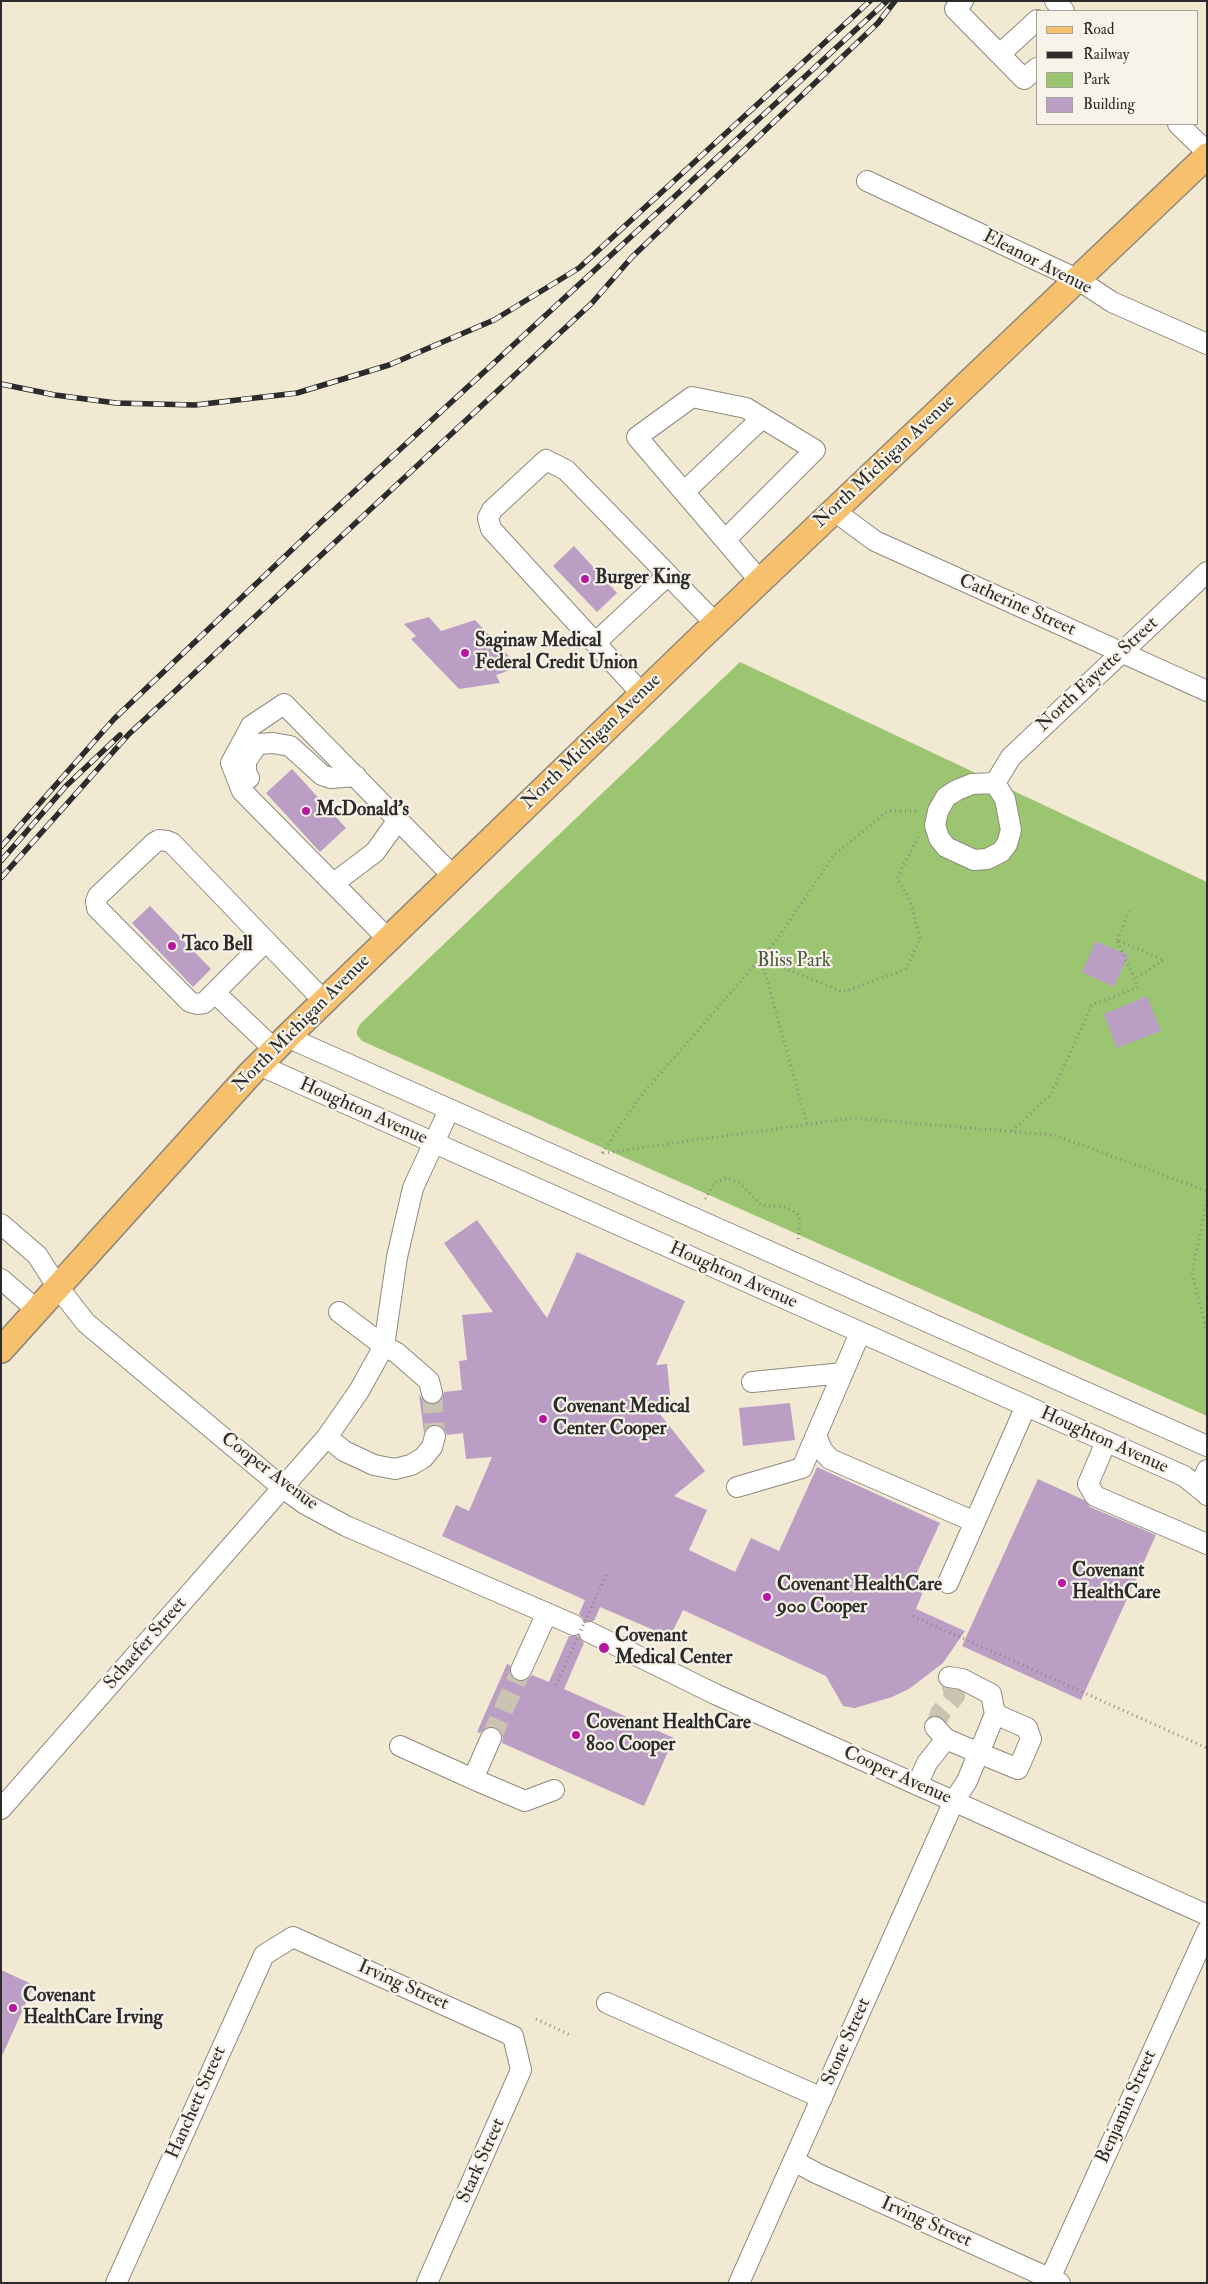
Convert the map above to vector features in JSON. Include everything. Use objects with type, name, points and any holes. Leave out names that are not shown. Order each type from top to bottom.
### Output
[{"type":"main road","name":"North Michigan Avenue","points":[[1,1350],[57,1286],[273,1050],[715,623],[1207,154]]},
{"type":"street","points":[[963,1],[955,9],[1024,79],[1036,69]]},
{"type":"street","points":[[1000,54],[1036,21]]},
{"type":"street","points":[[1179,125],[1207,154]]},
{"type":"street","name":"Eleanor Avenue","points":[[867,181],[1077,279],[1112,302],[1207,344]]},
{"type":"street","points":[[725,540],[815,450],[746,408],[692,397],[638,437],[684,492],[760,581]]},
{"type":"street","points":[[684,492],[762,418]]},
{"type":"street","points":[[642,694],[491,529],[488,518],[492,510],[546,460],[566,470],[715,623]]},
{"type":"street","name":"Catherine Street","points":[[834,510],[875,541],[1207,691]]},
{"type":"street","name":"North Fayette Street","points":[[995,783],[1011,758],[1207,572]]},
{"type":"street","points":[[589,636],[668,575]]},
{"type":"street","points":[[388,939],[242,791],[231,763],[251,726],[284,704],[453,876]]},
{"type":"street","points":[[332,882],[332,869],[252,785],[246,773],[246,761],[258,744],[273,743],[290,746],[322,775],[331,778],[356,776]]},
{"type":"street","points":[[332,882],[375,852],[398,820]]},
{"type":"street","points":[[266,941],[215,993],[204,1003],[197,1004],[190,1002],[97,908],[96,901],[98,896],[154,843],[163,840],[172,843],[324,1001]]},
{"type":"street","points":[[215,993],[273,1050]]},
{"type":"street","name":"Houghton Avenue","points":[[273,1050],[449,1110],[1207,1446]]},
{"type":"street","name":"Houghton Avenue","points":[[273,1050],[433,1143],[1184,1476],[1206,1494]]},
{"type":"street","points":[[384,1346],[397,1257],[406,1213],[413,1188],[449,1110]]},
{"type":"street","name":"Cooper Avenue","points":[[1,1224],[37,1255],[57,1286],[86,1323],[283,1488],[305,1504],[346,1526],[547,1613],[715,1694],[1207,1915]]},
{"type":"street","points":[[1,1279],[37,1310]]},
{"type":"street","points":[[339,1312],[384,1346],[397,1353],[429,1381],[432,1393]]},
{"type":"street","points":[[737,1488],[802,1468],[860,1333]]},
{"type":"street","name":"Schaefer Street","points":[[4,1800],[327,1437],[359,1392],[384,1346]]},
{"type":"street","points":[[752,1382],[843,1372]]},
{"type":"street","points":[[948,1583],[1026,1406]]},
{"type":"street","points":[[816,1435],[822,1450],[830,1459],[975,1522]]},
{"type":"street","points":[[327,1437],[344,1451],[374,1465],[395,1469],[411,1465],[423,1458],[432,1447],[435,1436]]},
{"type":"street","points":[[1106,1442],[1088,1484],[1095,1496],[1207,1544]]},
{"type":"street","points":[[1206,1494],[1204,1477],[1207,1470]]},
{"type":"street","points":[[521,1670],[547,1613]]},
{"type":"street","points":[[918,1785],[941,1733],[979,1753],[1018,1770],[1031,1739],[1027,1728],[995,1714],[991,1694],[962,1679],[949,1677]]},
{"type":"street","name":"Stone Street","points":[[739,2283],[954,1801],[967,1781],[995,1714]]},
{"type":"street","points":[[474,1778],[491,1738]]},
{"type":"street","points":[[400,1746],[525,1801],[554,1790]]},
{"type":"street","name":"Benjamin Street","points":[[1053,2281],[1207,1931]]},
{"type":"street","name":"Irving Street","points":[[293,1937],[513,2036]]},
{"type":"street","name":"Hanchett Street","points":[[116,2283],[264,1955],[293,1937]]},
{"type":"street","points":[[607,2003],[822,2098]]},
{"type":"street","name":"Stark Street","points":[[427,2283],[521,2070],[513,2036]]},
{"type":"street","name":"Irving Street","points":[[794,2161],[816,2173],[1053,2281]]},
{"type":"path","points":[[922,811],[888,811],[834,855],[774,942],[639,1098],[602,1153],[853,1118],[1054,1135],[1207,1191]]},
{"type":"path","points":[[760,958],[843,992],[906,969],[920,938],[910,900],[897,878],[918,836]]},
{"type":"path","points":[[1012,1131],[1051,1094],[1092,1005],[1138,986],[1117,940],[1129,911]]},
{"type":"path","points":[[1117,940],[1164,960],[1134,979]]},
{"type":"path","points":[[760,958],[807,1124]]},
{"type":"path","points":[[705,1199],[715,1182],[727,1178],[740,1183],[761,1205],[785,1207],[797,1213],[800,1222],[798,1240]]},
{"type":"path","points":[[1207,1200],[1192,1273],[1207,1333]]},
{"type":"path","points":[[556,1685],[606,1575]]},
{"type":"path","points":[[912,1616],[1207,1748]]},
{"type":"path","points":[[536,2019],[570,2036]]},
{"type":"green space","name":"Bliss Park","points":[[740,662],[1207,882],[1207,1416],[362,1041],[357,1035],[360,1024]]},
{"type":"building","name":"Burger King","points":[[574,546],[617,593],[597,612],[553,566]]},
{"type":"building","name":"Saginaw Medical Federal Credit Union","points":[[429,617],[441,631],[475,620],[519,667],[496,675],[500,683],[459,689],[411,639],[416,636],[404,624]]},
{"type":"building","name":"McDonald's","points":[[292,769],[346,828],[320,852],[266,793]]},
{"type":"building","name":"Taco Bell","points":[[150,906],[211,969],[193,987],[132,923]]},
{"type":"building","points":[[1096,941],[1128,955],[1114,987],[1082,972]]},
{"type":"building","points":[[1147,996],[1161,1031],[1117,1048],[1104,1014]]},
{"type":"building","points":[[477,1220],[547,1318],[577,1252],[685,1301],[656,1365],[667,1364],[671,1404],[652,1404],[705,1471],[674,1496],[707,1510],[689,1550],[735,1572],[751,1538],[779,1551],[817,1467],[940,1523],[914,1579],[926,1584],[916,1609],[965,1631],[943,1663],[909,1689],[892,1697],[855,1708],[843,1706],[826,1676],[683,1610],[670,1637],[600,1607],[594,1621],[585,1621],[579,1614],[585,1600],[442,1536],[456,1505],[469,1511],[492,1457],[466,1459],[463,1433],[447,1435],[444,1428],[438,1424],[427,1427],[424,1433],[419,1394],[424,1402],[434,1405],[441,1401],[444,1392],[462,1390],[459,1361],[467,1360],[462,1315],[493,1312],[444,1243]]},
{"type":"building","points":[[790,1403],[795,1440],[743,1446],[739,1408]]},
{"type":"building","name":"Covenant HealthCare","points":[[1038,1479],[1084,1500],[1090,1507],[1156,1535],[1081,1700],[962,1646]]},
{"type":"building","name":"Covenant HealthCare 800 Cooper","points":[[569,1636],[578,1636],[584,1643],[564,1689],[674,1738],[644,1806],[502,1743],[503,1736],[496,1727],[489,1726],[480,1733],[477,1732],[507,1664],[510,1665],[511,1676],[517,1681],[527,1680],[532,1675],[549,1682]]},
{"type":"building","name":"Covenant HealthCare Irving","points":[[1,1970],[34,1985],[1,2058]]},
{"type":"tunnel","points":[[432,1393],[435,1436]]},
{"type":"tunnel","points":[[491,1738],[521,1670]]},
{"type":"tunnel","points":[[935,1727],[940,1713],[955,1696],[949,1677]]},
{"type":"railway","points":[[1,384],[55,395],[116,403],[195,405],[297,393],[389,365],[494,320],[579,268],[870,1]]},
{"type":"railway","points":[[1,847],[114,719],[320,523],[887,1]]},
{"type":"railway","points":[[1,878],[129,734],[592,303],[632,257],[878,23],[895,1]]},
{"type":"railway","points":[[1,861],[66,786],[120,735]]},
{"type":"place","name":"Burger King","points":[[585,579]]},
{"type":"place","name":"Saginaw Medical Federal Credit Union","points":[[465,653]]},
{"type":"place","name":"McDonald's","points":[[306,811]]},
{"type":"place","name":"Taco Bell","points":[[172,946]]},
{"type":"place","name":"Covenant Medical Center Cooper","points":[[543,1419]]},
{"type":"place","name":"Covenant HealthCare","points":[[1062,1583]]},
{"type":"place","name":"Covenant HealthCare 900 Cooper","points":[[767,1597]]},
{"type":"place","name":"Covenant Medical Center","points":[[604,1648]]},
{"type":"place","name":"Covenant HealthCare 800 Cooper","points":[[576,1735]]},
{"type":"place","name":"Covenant HealthCare Irving","points":[[13,2008]]}]
